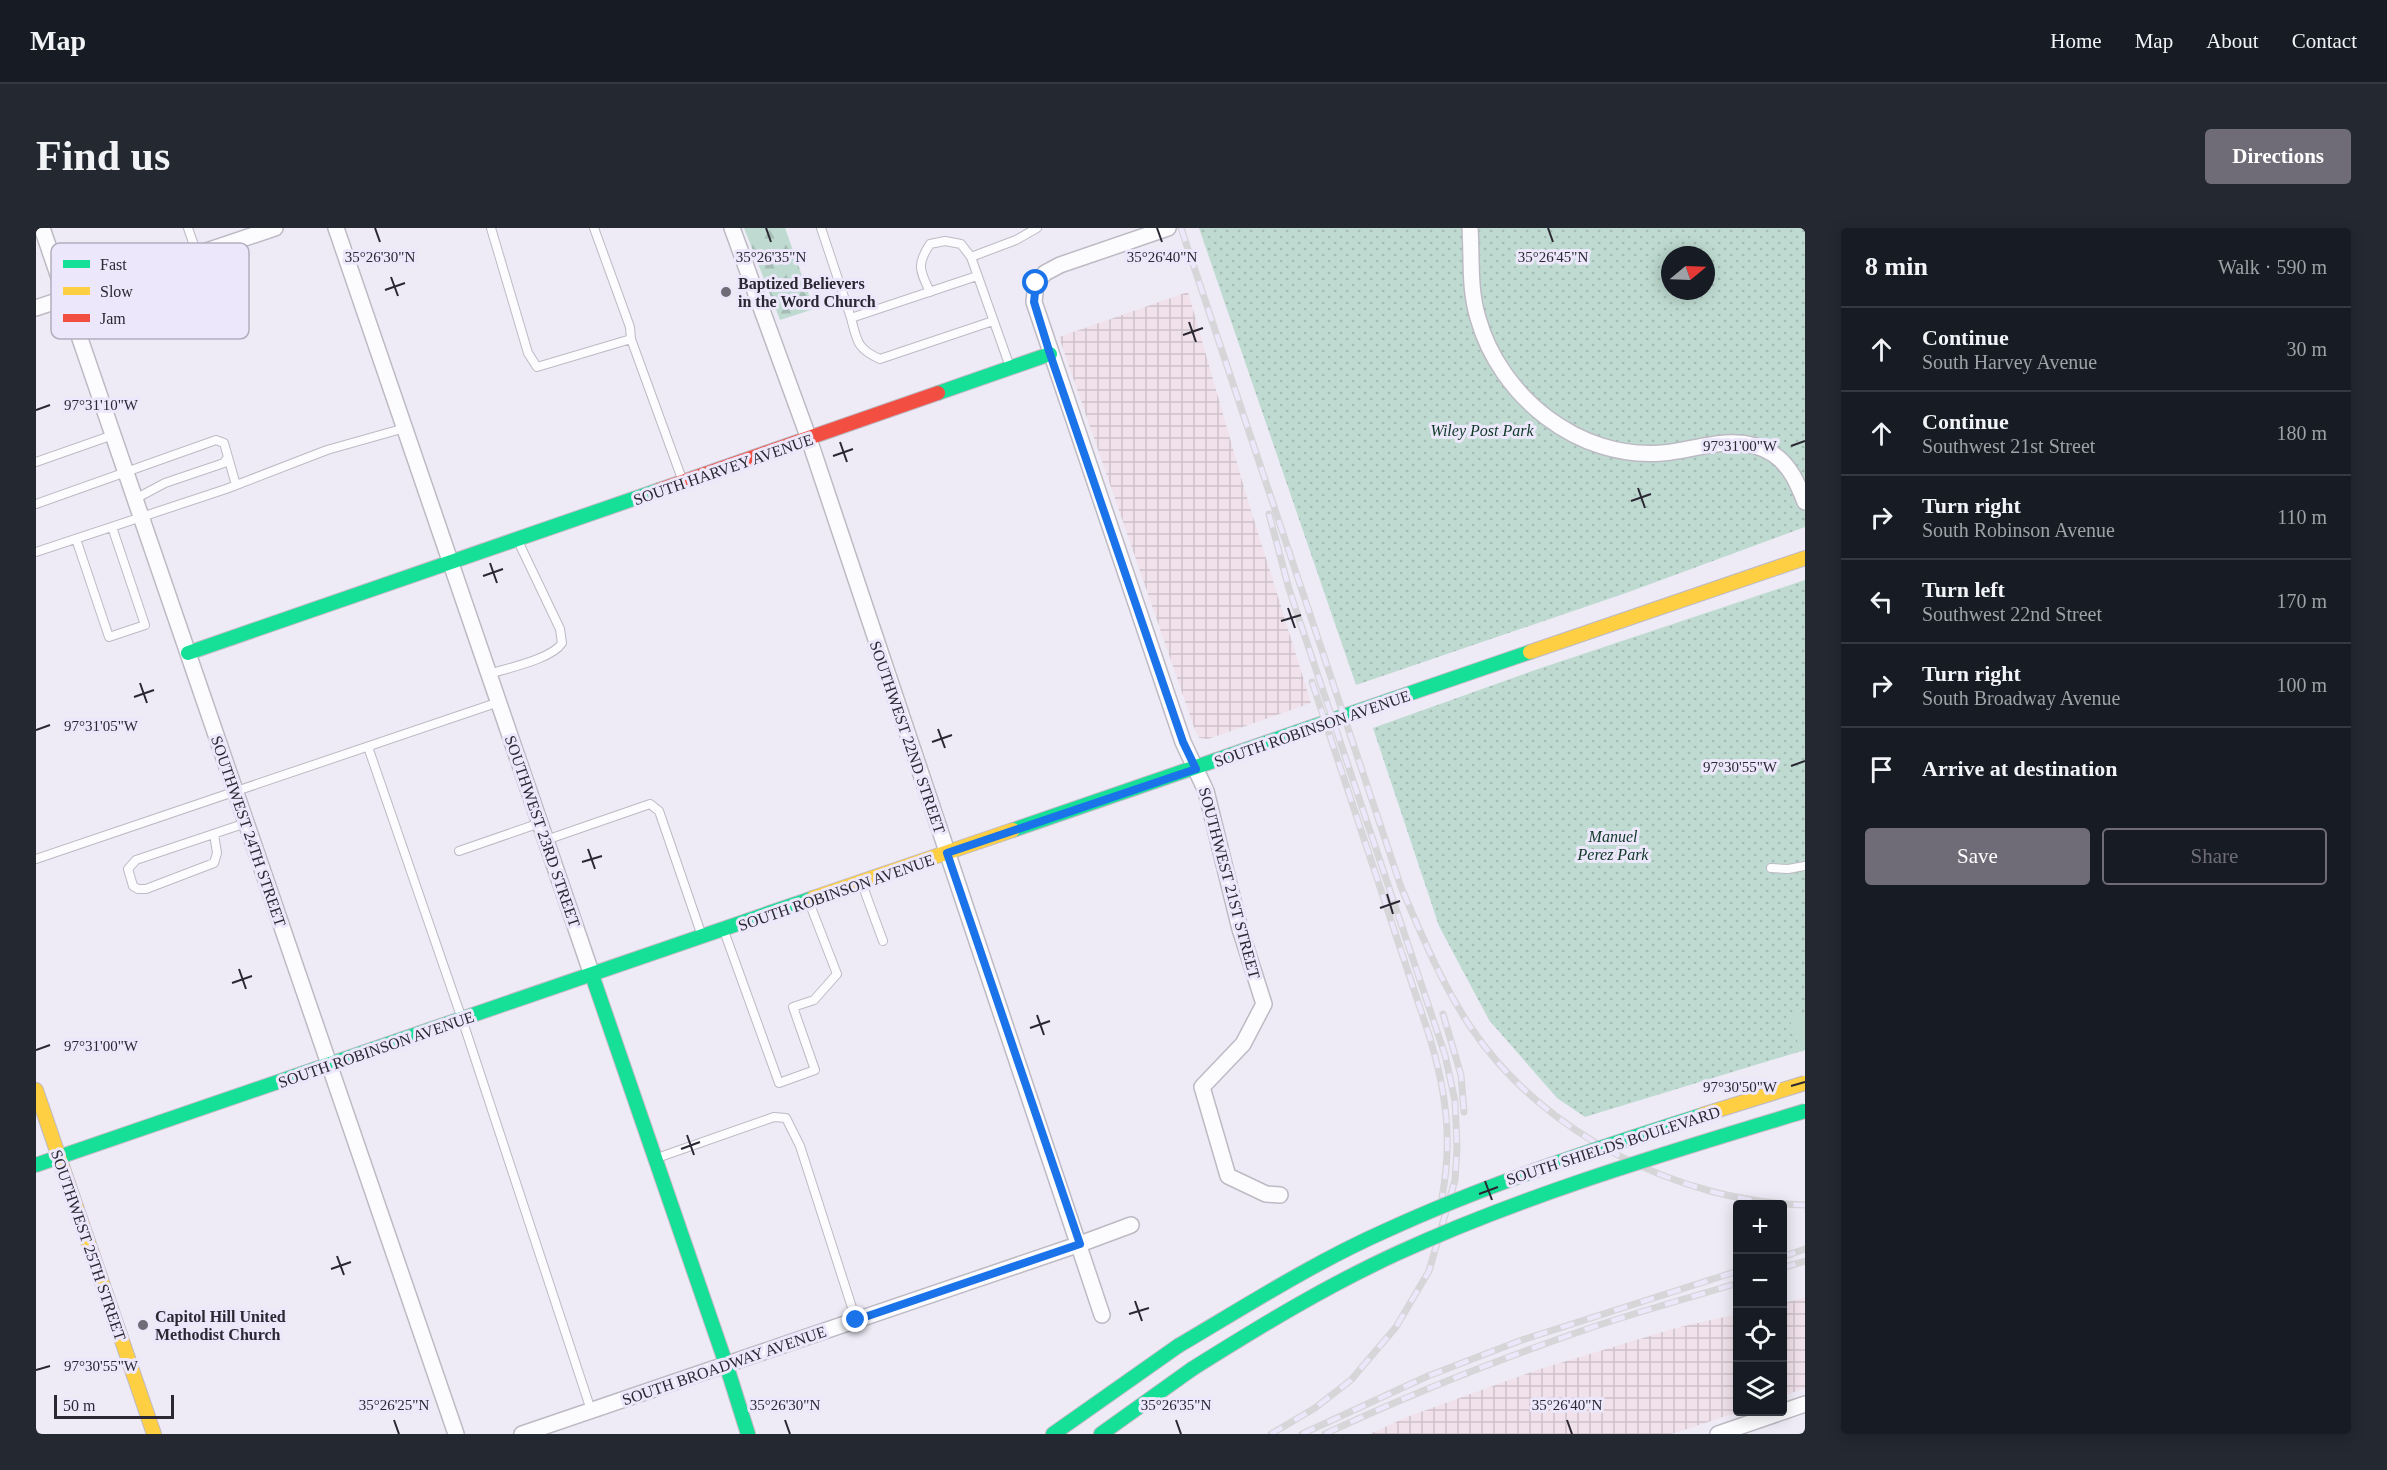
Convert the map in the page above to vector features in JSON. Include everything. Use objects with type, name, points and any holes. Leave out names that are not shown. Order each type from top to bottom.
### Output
[{"type":"main road","name":"SOUTH HARVEY AVENUE","points":[[188,653],[1050,354]]},
{"type":"main road","name":"SOUTH ROBINSON AVENUE","points":[[36,1165],[1196,769],[1805,558]]},
{"type":"main road","name":"SOUTHWEST 23RD STREET","points":[[592,975],[748,1434]]},
{"type":"main road","name":"SOUTH SHIELDS BOULEVARD","points":[[1053,1434],[1178,1346],[1271,1290],[1384,1232],[1472,1194],[1569,1158],[1805,1083]]},
{"type":"main road","name":"SOUTHWEST 25TH STREET","points":[[36,1090],[154,1434]]},
{"type":"main road","name":"SOUTH SHIELDS BOULEVARD","points":[[1101,1434],[1192,1369],[1285,1311],[1393,1256],[1512,1205],[1608,1172],[1805,1111]]},
{"type":"street","name":"SOUTHWEST 24TH STREET","points":[[42,228],[51,254]]},
{"type":"street","points":[[230,243],[275,228]]},
{"type":"street","name":"SOUTHWEST 23RD STREET","points":[[336,228],[592,975]]},
{"type":"street","name":"SOUTHWEST 22ND STREET","points":[[732,228],[808,439],[1080,1244],[1102,1316]]},
{"type":"street","points":[[1050,354],[1034,302],[1034,288],[1040,277],[1060,265],[1168,228]]},
{"type":"street","points":[[1470,228],[1473,296],[1486,341],[1508,379],[1538,411],[1572,434],[1623,451],[1660,453],[1685,451],[1727,441],[1747,444],[1773,454],[1794,475],[1805,502]]},
{"type":"street","points":[[36,308],[51,302]]},
{"type":"street","name":"SOUTHWEST 24TH STREET","points":[[80,339],[456,1434]]},
{"type":"street","name":"SOUTHWEST 21ST STREET","points":[[1050,354],[1183,742],[1206,791],[1240,929],[1264,1004],[1243,1044],[1202,1087],[1228,1176],[1266,1194],[1280,1195]]},
{"type":"street","name":"SOUTH BROADWAY AVENUE","points":[[522,1434],[1131,1225]]},
{"type":"street","points":[[1718,1434],[1805,1404]]},
{"type":"lane","points":[[188,228],[193,243]]},
{"type":"lane","points":[[491,228],[528,353],[537,367],[631,339]]},
{"type":"lane","points":[[594,228],[683,482]]},
{"type":"lane","points":[[821,228],[857,342],[865,352],[880,359],[993,321]]},
{"type":"lane","points":[[971,257],[1016,240],[1037,228]]},
{"type":"lane","points":[[930,292],[920,270],[922,255],[930,244],[945,241],[962,244],[971,257],[1010,368]]},
{"type":"lane","points":[[851,318],[977,276]]},
{"type":"lane","points":[[36,552],[236,485],[327,450],[405,428]]},
{"type":"lane","points":[[36,462],[113,435]]},
{"type":"lane","points":[[36,504],[216,440],[224,443],[236,485]]},
{"type":"lane","points":[[135,499],[165,483],[224,463],[228,457]]},
{"type":"lane","points":[[76,539],[110,637],[145,625],[112,527]]},
{"type":"lane","points":[[489,674],[547,655],[558,650],[562,643],[560,629],[518,539]]},
{"type":"lane","points":[[36,859],[499,702]]},
{"type":"lane","points":[[368,747],[462,1019],[591,1410]]},
{"type":"lane","points":[[546,840],[650,804],[659,811],[702,937]]},
{"type":"lane","points":[[214,834],[217,853],[213,863],[146,889],[133,886],[128,869],[136,860],[246,823]]},
{"type":"lane","points":[[459,850],[540,823]]},
{"type":"lane","points":[[1771,868],[1788,869],[1805,866]]},
{"type":"lane","points":[[861,883],[883,941]]},
{"type":"lane","points":[[724,930],[779,1083],[815,1070],[793,1007],[814,1000],[837,974],[809,901]]},
{"type":"lane","points":[[656,1158],[774,1117],[786,1119],[800,1146],[856,1320]]},
{"type":"shaded area","points":[[1188,292],[1245,491],[1311,703],[1208,739],[1199,738],[1194,727],[1059,337]]},
{"type":"shaded area","points":[[1805,1298],[1805,1388],[1787,1395],[1787,1308],[1787,1302]]},
{"type":"shaded area","points":[[1733,1315],[1733,1414],[1672,1434],[1370,1434],[1407,1417],[1540,1369],[1676,1328]]},
{"type":"green space","points":[[744,228],[785,228],[814,309],[780,320]]},
{"type":"green space","name":"Wiley Post Park","points":[[1199,228],[1805,228],[1805,527],[1626,593],[1356,685]]},
{"type":"green space","name":"Manuel Perez Park","points":[[1805,580],[1805,1050],[1585,1117],[1557,1098],[1489,1020],[1439,926],[1373,728],[1535,670]]},
{"type":"green space","points":[[1805,1012],[1805,1050],[1801,1052],[1789,1017]]},
{"type":"railway","points":[[1181,228],[1401,887],[1433,960],[1461,1012],[1502,1067],[1536,1100],[1576,1130],[1618,1155],[1663,1176],[1710,1191],[1758,1201],[1805,1205]]},
{"type":"railway","points":[[1269,514],[1289,589],[1445,1055],[1455,1101],[1457,1148],[1455,1180],[1429,1271],[1396,1327],[1351,1380],[1315,1408],[1271,1434]]},
{"type":"railway","points":[[1312,682],[1435,1055],[1443,1095],[1447,1135],[1442,1197]]},
{"type":"railway","points":[[1443,1014],[1461,1075],[1464,1112]]},
{"type":"railway","points":[[1787,1255],[1805,1249]]},
{"type":"railway","points":[[1787,1266],[1805,1261]]},
{"type":"railway","points":[[1302,1434],[1428,1376],[1522,1340],[1733,1273]]},
{"type":"railway","points":[[1325,1434],[1424,1390],[1525,1351],[1611,1321],[1733,1284]]},
{"type":"traffic: fast","points":[[938,393],[1050,354]]},
{"type":"traffic: fast","points":[[188,653],[659,490]]},
{"type":"traffic: fast","points":[[1013,830],[1530,652]]},
{"type":"traffic: fast","points":[[36,1165],[813,898]]},
{"type":"traffic: fast","points":[[592,975],[748,1434]]},
{"type":"traffic: fast","points":[[1192,1369],[1319,1293],[1447,1231],[1599,1175],[1805,1111]]},
{"type":"traffic: fast","points":[[1178,1346],[1358,1243],[1463,1198],[1542,1168],[1702,1115]]},
{"type":"traffic: fast","points":[[1053,1434],[1178,1346]]},
{"type":"traffic: fast","points":[[1101,1434],[1192,1369]]},
{"type":"traffic: slow","points":[[1530,652],[1805,558]]},
{"type":"traffic: slow","points":[[813,898],[1013,830]]},
{"type":"traffic: slow","points":[[1702,1115],[1805,1083]]},
{"type":"traffic: slow","points":[[36,1090],[154,1434]]},
{"type":"traffic: jam","points":[[659,490],[938,393]]},
{"type":"place","name":"Baptized Believers in the Word Church","points":[[726,292]]},
{"type":"place","name":"Capitol Hill United Methodist Church","points":[[143,1325]]},
{"type":"route","points":[[856,1320],[1080,1244],[947,853],[1196,769],[1183,742],[1050,354],[1034,302],[1033,294],[1036,283]]}]
